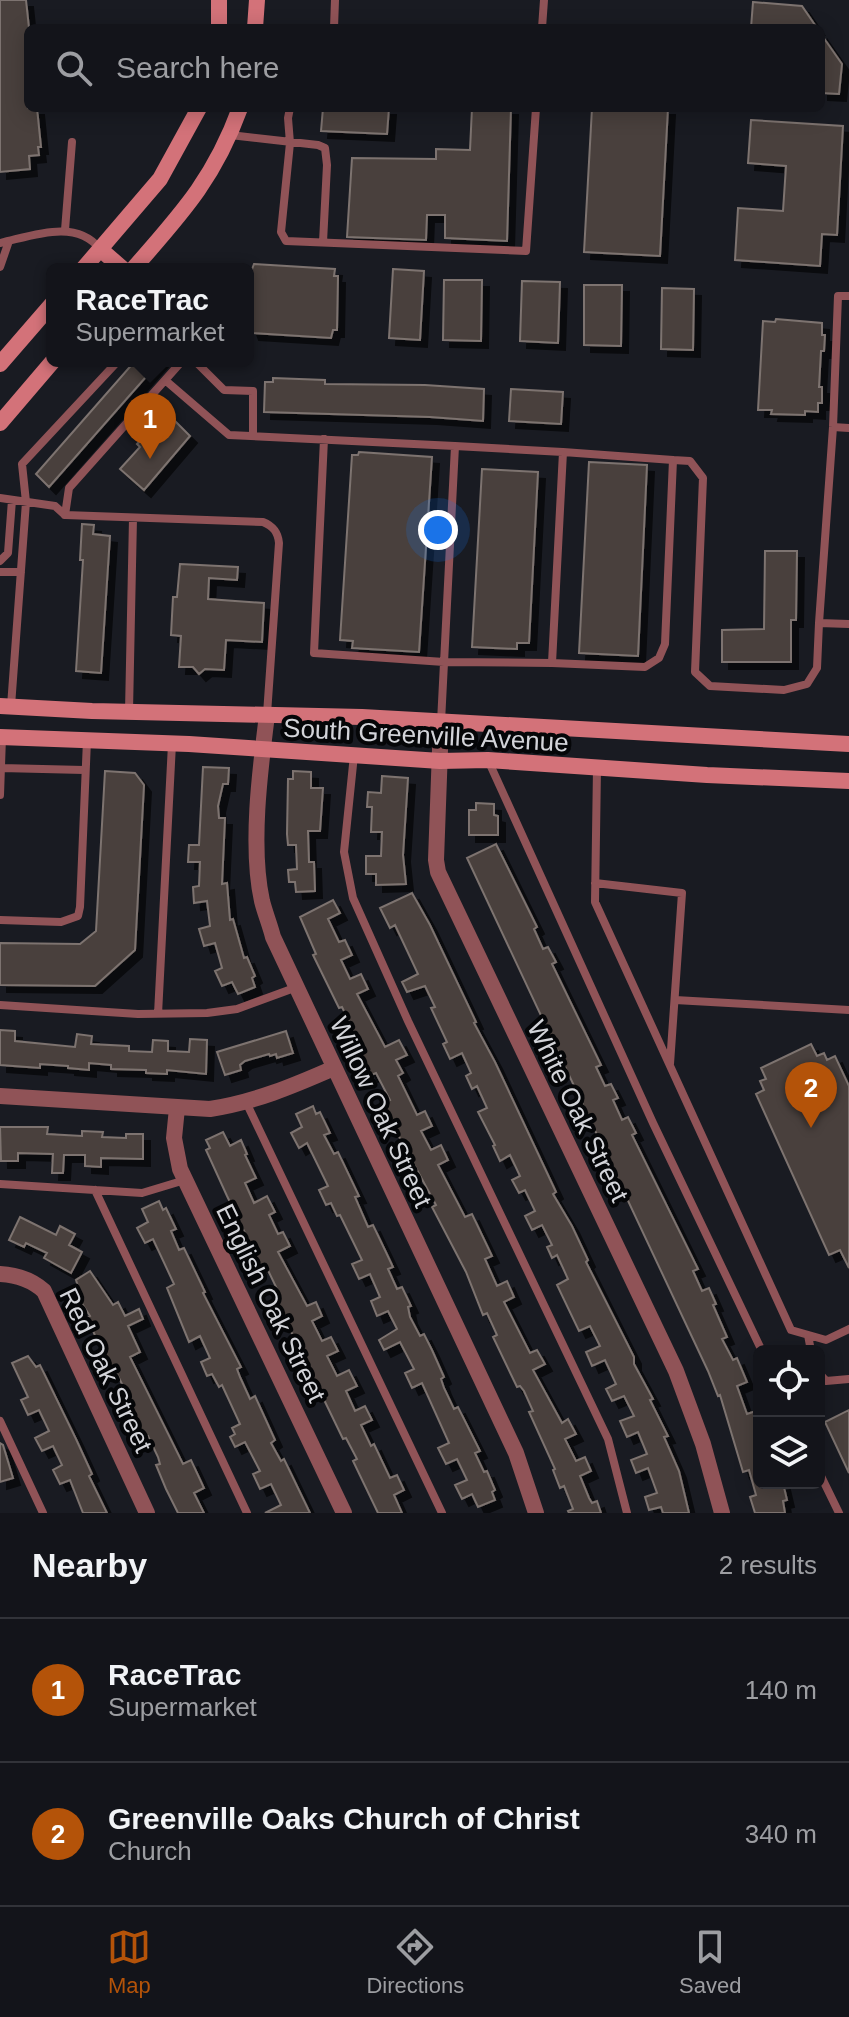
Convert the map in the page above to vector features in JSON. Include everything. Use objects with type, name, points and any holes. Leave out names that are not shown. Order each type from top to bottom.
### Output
[{"type":"main road","points":[[219,0],[219,24]]},
{"type":"main road","points":[[255,24],[257,0]]},
{"type":"main road","points":[[88,263],[160,179],[197,112]]},
{"type":"main road","points":[[138,263],[187,208],[208,178],[239,112]]},
{"type":"main road","points":[[100,249],[116,263]]},
{"type":"main road","points":[[0,364],[46,311]]},
{"type":"main road","points":[[0,423],[48,367]]},
{"type":"main road","name":"South Greenville Avenue","points":[[6,706],[441,722],[849,744]]},
{"type":"main road","name":"South Greenville Avenue","points":[[1,737],[172,743],[440,761],[488,760],[849,781]]},
{"type":"street","name":"Willow Oak Street","points":[[267,715],[262,750],[258,869],[262,900],[273,937],[516,1453],[536,1513]]},
{"type":"street","name":"White Oak Street","points":[[441,722],[438,872],[676,1371],[703,1444],[722,1513]]},
{"type":"street","points":[[0,1096],[210,1109],[281,1092],[334,1068]]},
{"type":"street","name":"English Oak Street","points":[[177,1108],[175,1154],[344,1513]]},
{"type":"street","name":"Red Oak Street","points":[[0,1274],[15,1275],[36,1283],[44,1291],[147,1513]]},
{"type":"lane","points":[[334,24],[335,0]]},
{"type":"lane","points":[[542,24],[544,0]]},
{"type":"lane","points":[[290,112],[281,232],[286,241],[526,251],[536,112]]},
{"type":"lane","points":[[230,135],[325,148],[323,242]]},
{"type":"lane","points":[[65,230],[72,142]]},
{"type":"lane","points":[[0,267],[4,242],[65,230],[91,237],[100,249]]},
{"type":"lane","points":[[165,380],[229,435],[690,461],[703,478],[695,672],[710,686],[784,690],[807,684],[817,668],[838,296],[849,296]]},
{"type":"lane","points":[[6,706],[26,502],[22,464],[112,367]]},
{"type":"lane","points":[[65,515],[69,488],[177,367]]},
{"type":"lane","points":[[201,367],[224,390],[253,391],[253,435]]},
{"type":"lane","points":[[833,427],[849,428]]},
{"type":"lane","points":[[324,439],[314,653],[444,662],[645,667],[659,658],[665,644],[673,460]]},
{"type":"lane","points":[[441,722],[455,446]]},
{"type":"lane","points":[[552,663],[563,452]]},
{"type":"lane","points":[[0,498],[55,506],[65,515],[263,522],[270,525],[278,534],[267,715]]},
{"type":"lane","points":[[0,561],[8,553],[12,500]]},
{"type":"lane","points":[[129,711],[133,518]]},
{"type":"lane","points":[[0,572],[21,572]]},
{"type":"lane","points":[[819,623],[849,624]]},
{"type":"lane","points":[[0,795],[1,737]]},
{"type":"lane","points":[[0,920],[61,922],[78,916],[87,740]]},
{"type":"lane","points":[[158,1014],[172,743]]},
{"type":"lane","points":[[354,755],[344,852],[353,898],[408,1021],[608,1439],[627,1513]]},
{"type":"lane","points":[[488,760],[647,1109],[759,1345]]},
{"type":"lane","points":[[1,768],[84,770]]},
{"type":"lane","points":[[597,768],[595,902],[791,1330],[826,1340],[849,1329]]},
{"type":"lane","points":[[595,883],[682,893],[670,1064]]},
{"type":"lane","points":[[0,1005],[158,1014],[207,1013],[237,1009],[297,987]]},
{"type":"lane","points":[[675,1000],[849,1010]]},
{"type":"lane","points":[[246,1102],[442,1513]]},
{"type":"lane","points":[[0,1184],[142,1193],[186,1180]]},
{"type":"lane","points":[[95,1190],[247,1513]]},
{"type":"lane","points":[[808,1335],[810,1345]]},
{"type":"lane","points":[[825,1380],[849,1379]]},
{"type":"lane","points":[[0,1421],[43,1513]]},
{"type":"lane","points":[[825,1484],[839,1513]]},
{"type":"building","points":[[0,0],[26,0],[29,24],[24,24],[24,112],[37,112],[41,147],[38,147],[39,155],[29,156],[30,169],[0,172]]},
{"type":"building","points":[[753,2],[802,6],[814,24],[751,24]]},
{"type":"building","points":[[825,40],[842,64],[839,94],[825,93]]},
{"type":"building","points":[[323,112],[389,112],[387,134],[321,131]]},
{"type":"building","points":[[472,112],[511,112],[507,241],[445,238],[445,215],[427,215],[426,240],[347,237],[352,158],[436,159],[436,149],[470,150]]},
{"type":"building","points":[[592,112],[668,112],[660,256],[584,252]]},
{"type":"building","points":[[751,120],[843,126],[837,235],[822,234],[820,266],[735,260],[738,208],[783,211],[786,166],[748,163]]},
{"type":"building","points":[[254,264],[335,269],[334,276],[338,276],[337,330],[333,330],[331,338],[254,333]]},
{"type":"building","points":[[393,269],[424,271],[420,340],[389,338]]},
{"type":"building","points":[[444,280],[482,280],[481,341],[443,340]]},
{"type":"building","points":[[522,281],[560,282],[558,343],[520,341]]},
{"type":"building","points":[[584,285],[622,285],[621,346],[584,345]]},
{"type":"building","points":[[662,288],[694,289],[693,350],[661,349]]},
{"type":"building","points":[[776,319],[822,323],[822,335],[825,335],[819,387],[822,387],[822,403],[818,403],[818,412],[805,411],[805,415],[771,414],[772,410],[758,410],[763,321],[775,322]]},
{"type":"building","points":[[130,367],[155,367],[49,487],[36,474]]},
{"type":"building","points":[[273,378],[325,380],[325,384],[484,389],[483,421],[264,412],[265,382],[273,382]]},
{"type":"building","points":[[511,389],[563,392],[561,424],[509,421]]},
{"type":"building","points":[[167,413],[190,436],[144,490],[120,469],[140,447],[137,444]]},
{"type":"building","points":[[359,452],[432,457],[419,652],[352,648],[353,641],[340,640],[352,455]]},
{"type":"building","points":[[589,462],[647,465],[638,656],[579,653]]},
{"type":"building","points":[[482,469],[538,472],[529,643],[517,643],[517,649],[472,647]]},
{"type":"building","points":[[82,524],[94,525],[93,534],[110,536],[101,673],[76,671],[83,560],[80,560]]},
{"type":"building","points":[[765,551],[797,551],[796,620],[791,620],[791,662],[722,662],[722,630],[764,629]]},
{"type":"building","points":[[180,564],[238,567],[237,580],[209,578],[208,599],[264,603],[262,642],[226,640],[224,670],[205,669],[199,674],[193,667],[179,667],[181,636],[171,635],[173,597],[177,597]]},
{"type":"building","points":[[203,767],[229,768],[228,784],[223,784],[218,806],[219,818],[225,818],[222,884],[227,883],[230,920],[233,919],[244,958],[247,957],[255,976],[252,978],[255,987],[238,994],[232,982],[222,986],[215,971],[222,968],[215,943],[204,946],[199,929],[210,926],[207,901],[194,903],[193,887],[199,886],[200,862],[188,862],[189,845],[199,845]]},
{"type":"building","points":[[105,771],[135,773],[144,785],[135,950],[95,986],[0,985],[0,943],[80,944],[96,931]]},
{"type":"building","points":[[293,771],[311,772],[311,788],[323,788],[320,831],[308,831],[309,862],[314,862],[315,891],[296,892],[295,882],[289,882],[288,870],[297,869],[296,845],[288,845],[287,834],[288,779],[293,779]]},
{"type":"building","points":[[382,776],[408,778],[403,855],[406,884],[376,885],[376,874],[366,874],[366,856],[381,856],[382,832],[371,832],[372,807],[367,807],[368,792],[381,793]]},
{"type":"building","points":[[476,803],[494,804],[494,815],[498,816],[498,835],[469,835],[469,810],[476,810]]},
{"type":"building","points":[[496,844],[537,927],[534,929],[543,949],[548,947],[556,962],[552,964],[601,1065],[596,1067],[605,1086],[611,1084],[618,1098],[613,1100],[622,1120],[628,1117],[636,1133],[632,1135],[698,1269],[693,1271],[702,1291],[709,1288],[727,1337],[722,1339],[733,1360],[737,1358],[747,1382],[737,1386],[747,1414],[753,1412],[753,1484],[749,1470],[743,1472],[720,1395],[467,858]]},
{"type":"building","points":[[412,893],[430,925],[556,1192],[553,1194],[572,1226],[588,1260],[586,1262],[653,1399],[650,1400],[668,1436],[664,1437],[679,1471],[689,1513],[663,1513],[661,1507],[649,1510],[645,1497],[657,1493],[648,1468],[636,1473],[631,1460],[647,1454],[638,1432],[627,1437],[620,1421],[634,1416],[624,1396],[612,1401],[606,1389],[616,1384],[605,1360],[592,1366],[586,1352],[600,1346],[590,1326],[579,1331],[557,1285],[568,1279],[557,1255],[552,1258],[547,1247],[552,1245],[542,1225],[532,1230],[525,1216],[535,1211],[525,1190],[519,1193],[512,1180],[520,1176],[510,1155],[500,1161],[493,1146],[478,1112],[487,1108],[477,1086],[472,1089],[466,1076],[471,1073],[462,1053],[450,1059],[443,1044],[447,1042],[431,1008],[435,1007],[425,986],[407,992],[402,982],[418,974],[395,925],[390,928],[380,908]]},
{"type":"building","points":[[333,900],[340,913],[328,919],[339,942],[345,940],[352,955],[341,960],[350,979],[361,974],[368,989],[357,994],[385,1047],[399,1040],[407,1055],[396,1060],[403,1073],[398,1076],[417,1115],[425,1111],[432,1126],[421,1131],[431,1150],[441,1145],[448,1160],[438,1165],[465,1217],[472,1214],[492,1256],[485,1259],[497,1286],[507,1281],[514,1297],[504,1302],[530,1353],[537,1350],[545,1364],[533,1370],[562,1423],[568,1419],[576,1434],[565,1439],[576,1461],[585,1457],[591,1471],[580,1476],[589,1498],[592,1503],[597,1501],[601,1513],[569,1513],[573,1509],[564,1486],[560,1488],[555,1469],[529,1412],[533,1411],[524,1391],[517,1387],[493,1337],[497,1335],[487,1313],[483,1315],[466,1272],[432,1207],[436,1205],[397,1133],[384,1103],[390,1100],[376,1073],[371,1075],[342,1007],[339,1008],[313,955],[316,954],[300,917]]},
{"type":"building","points":[[0,1030],[15,1031],[15,1041],[75,1047],[77,1034],[92,1036],[91,1044],[129,1046],[129,1051],[152,1052],[153,1040],[168,1041],[168,1051],[189,1052],[190,1039],[207,1040],[206,1074],[167,1070],[167,1074],[146,1073],[146,1070],[111,1069],[111,1065],[89,1063],[89,1070],[40,1064],[40,1068],[0,1065]]},
{"type":"building","points":[[286,1031],[293,1053],[277,1058],[276,1054],[269,1054],[245,1061],[240,1065],[241,1070],[225,1075],[217,1052]]},
{"type":"building","points":[[811,1044],[817,1056],[824,1053],[827,1060],[835,1056],[849,1086],[849,1268],[840,1250],[829,1255],[756,1094],[764,1090],[760,1081],[766,1079],[761,1068]]},
{"type":"building","points":[[313,1106],[316,1114],[320,1112],[330,1133],[324,1135],[334,1154],[338,1152],[359,1196],[355,1197],[368,1227],[373,1225],[393,1267],[388,1269],[397,1289],[402,1287],[411,1306],[408,1307],[410,1317],[432,1350],[454,1409],[458,1407],[480,1451],[475,1453],[484,1472],[487,1471],[495,1490],[492,1492],[495,1500],[478,1507],[472,1494],[462,1499],[455,1485],[467,1480],[457,1459],[446,1464],[438,1448],[449,1443],[422,1383],[412,1388],[405,1373],[414,1369],[400,1342],[384,1350],[379,1340],[397,1329],[388,1311],[377,1316],[371,1301],[380,1297],[370,1274],[359,1279],[352,1264],[362,1260],[340,1215],[337,1216],[331,1203],[326,1205],[319,1190],[328,1186],[307,1143],[299,1148],[291,1133],[302,1127],[296,1114]]},
{"type":"building","points":[[0,1127],[48,1127],[47,1134],[82,1136],[82,1131],[103,1132],[102,1137],[126,1138],[126,1134],[143,1134],[143,1159],[101,1158],[101,1167],[85,1166],[85,1155],[64,1155],[63,1173],[52,1173],[53,1154],[18,1153],[18,1161],[1,1161]]},
{"type":"building","points":[[223,1132],[230,1146],[241,1140],[256,1178],[245,1183],[254,1203],[267,1196],[275,1212],[269,1215],[278,1234],[283,1232],[290,1246],[278,1252],[307,1306],[316,1302],[322,1316],[312,1321],[322,1341],[331,1337],[338,1351],[327,1356],[337,1376],[349,1370],[357,1386],[346,1391],[355,1411],[365,1406],[372,1420],[361,1425],[390,1478],[397,1475],[404,1490],[394,1495],[402,1513],[378,1513],[353,1461],[357,1459],[346,1438],[343,1439],[284,1317],[274,1293],[278,1291],[265,1264],[261,1266],[227,1196],[206,1150],[210,1148],[206,1140]]},
{"type":"building","points":[[159,1201],[176,1229],[171,1231],[179,1250],[184,1248],[241,1367],[237,1369],[250,1399],[255,1396],[275,1440],[271,1443],[281,1461],[284,1459],[310,1513],[265,1513],[281,1505],[271,1484],[260,1489],[253,1474],[260,1471],[245,1442],[235,1447],[230,1437],[235,1434],[232,1428],[240,1424],[222,1385],[219,1387],[212,1374],[207,1376],[201,1362],[210,1358],[200,1336],[189,1342],[167,1288],[174,1284],[153,1239],[145,1243],[137,1228],[148,1222],[142,1209]]},
{"type":"building","points":[[20,1217],[56,1235],[60,1226],[75,1234],[69,1245],[82,1252],[71,1273],[44,1258],[47,1253],[26,1243],[24,1247],[9,1240]]},
{"type":"building","points":[[90,1271],[113,1305],[118,1302],[125,1316],[139,1309],[143,1319],[128,1326],[140,1352],[130,1357],[183,1464],[191,1460],[204,1488],[194,1493],[204,1513],[178,1513],[166,1489],[156,1465],[160,1464],[158,1457],[148,1436],[143,1438],[124,1398],[128,1396],[115,1370],[112,1372],[87,1318],[90,1316],[77,1296],[80,1293],[76,1280]]},
{"type":"building","points":[[28,1356],[36,1367],[40,1365],[92,1474],[89,1476],[107,1513],[83,1513],[70,1480],[60,1484],[53,1470],[62,1465],[53,1446],[42,1451],[35,1438],[49,1431],[39,1410],[28,1415],[21,1400],[28,1397],[12,1363]]},
{"type":"building","points":[[849,1410],[849,1473],[825,1422]]},
{"type":"building","points":[[0,1443],[13,1478],[0,1482]]},
{"type":"building","points":[[754,1489],[784,1489],[785,1513],[755,1513],[750,1497],[756,1495]]},
{"type":"place","name":"RaceTrac","points":[[150,459]]},
{"type":"place","name":"Greenville Oaks Church of Christ","points":[[811,1128]]}]
